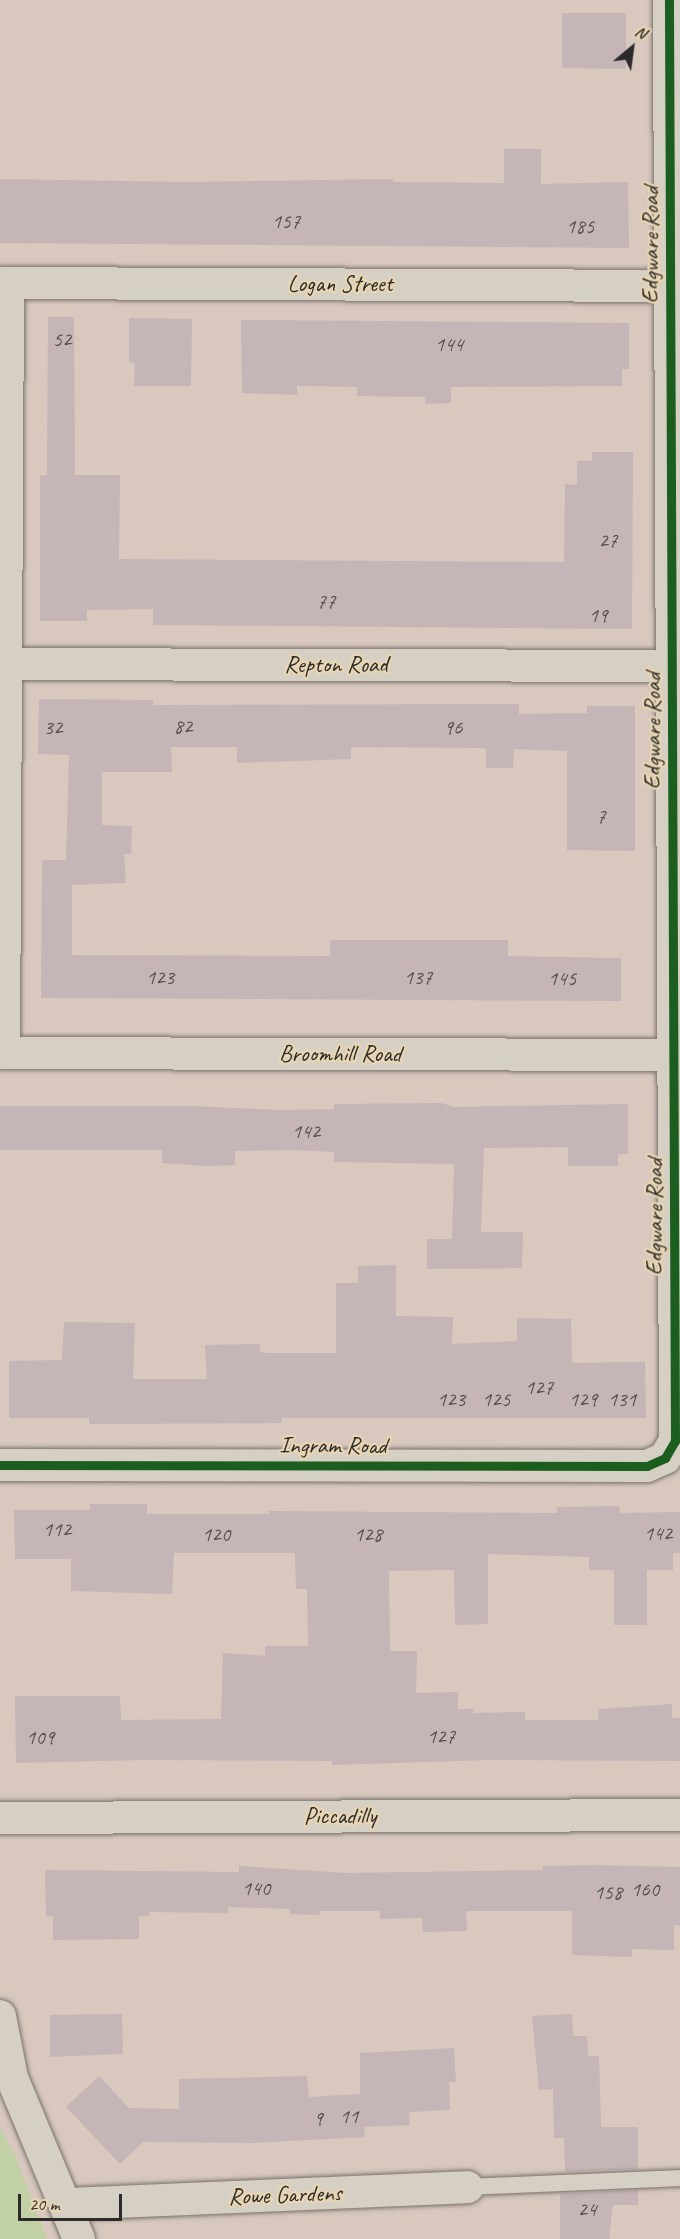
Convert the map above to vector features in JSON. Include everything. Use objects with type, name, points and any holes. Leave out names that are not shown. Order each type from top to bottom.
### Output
[{"type":"street","name":"Edgware Road","points":[[669,0],[675,286],[672,666],[677,1054],[675,1441],[672,1461]]},
{"type":"street","name":"Logan Street","points":[[4,283],[675,286]]},
{"type":"street","points":[[2,1053],[4,283]]},
{"type":"street","name":"Repton Road","points":[[3,664],[672,666]]},
{"type":"street","name":"Broomhill Road","points":[[2,1053],[677,1054]]},
{"type":"street","name":"Ingram Road","points":[[0,1465],[647,1466],[672,1461]]},
{"type":"street","name":"Piccadilly","points":[[0,1818],[680,1815]]},
{"type":"street","points":[[0,2016],[12,2078],[67,2204],[79,2239]]},
{"type":"street","name":"Rowe Gardens","points":[[67,2204],[468,2187]]},
{"type":"lane","points":[[468,2187],[680,2178]]},
{"type":"green space","points":[[0,2128],[14,2153],[47,2239],[0,2239]]},
{"type":"building","points":[[562,13],[626,13],[626,69],[562,68]]},
{"type":"building","points":[[504,149],[541,149],[541,184],[628,182],[629,248],[0,243],[0,179],[184,182],[393,179],[393,182],[504,183]]},
{"type":"building","points":[[48,317],[74,317],[75,475],[120,475],[119,559],[564,562],[565,484],[577,485],[577,461],[592,461],[592,452],[633,452],[632,629],[153,625],[153,609],[87,610],[87,621],[40,621],[40,475],[47,475]]},
{"type":"building","points":[[129,318],[192,319],[191,386],[134,386],[135,363],[129,362]]},
{"type":"building","points":[[241,320],[629,323],[629,369],[622,369],[622,386],[451,387],[451,403],[425,404],[425,397],[357,396],[357,387],[297,386],[297,395],[242,393]]},
{"type":"building","points":[[39,699],[153,700],[153,705],[519,704],[519,714],[587,713],[587,706],[635,706],[635,851],[567,850],[567,751],[514,749],[513,768],[486,768],[486,749],[481,748],[351,747],[351,759],[237,763],[237,747],[171,747],[172,772],[102,772],[102,825],[132,826],[131,854],[124,854],[126,883],[72,885],[72,955],[330,956],[330,940],[508,940],[508,956],[621,958],[621,1001],[41,998],[42,860],[66,860],[69,755],[38,754]]},
{"type":"building","points":[[441,1103],[454,1107],[628,1104],[628,1154],[618,1154],[618,1166],[568,1166],[568,1147],[484,1148],[481,1232],[523,1232],[522,1268],[427,1269],[427,1239],[452,1239],[454,1164],[334,1162],[334,1152],[291,1150],[235,1151],[235,1165],[204,1166],[162,1163],[162,1150],[0,1150],[0,1106],[191,1106],[279,1110],[334,1109],[334,1104]]},
{"type":"building","points":[[396,1265],[396,1316],[453,1317],[452,1344],[517,1341],[517,1318],[571,1319],[572,1363],[645,1362],[646,1418],[282,1418],[282,1423],[89,1424],[89,1418],[9,1418],[9,1361],[62,1360],[64,1322],[135,1323],[133,1379],[207,1379],[205,1345],[260,1344],[260,1352],[267,1353],[336,1353],[336,1283],[358,1283],[358,1266]]},
{"type":"building","points":[[90,1504],[147,1504],[147,1514],[269,1514],[269,1511],[557,1513],[557,1507],[619,1506],[620,1513],[680,1512],[680,1553],[673,1553],[673,1570],[647,1570],[647,1625],[614,1625],[614,1570],[589,1570],[589,1557],[488,1554],[488,1624],[455,1625],[454,1570],[389,1571],[390,1651],[417,1651],[416,1693],[458,1692],[458,1709],[473,1709],[473,1713],[525,1712],[525,1720],[598,1720],[599,1709],[672,1704],[672,1718],[680,1718],[680,1761],[490,1760],[332,1765],[332,1761],[145,1760],[16,1763],[15,1696],[120,1696],[121,1720],[221,1719],[223,1653],[265,1656],[265,1646],[308,1646],[307,1589],[296,1589],[295,1553],[174,1553],[172,1594],[71,1591],[71,1559],[15,1559],[14,1510],[90,1510]]},
{"type":"building","points":[[239,1866],[345,1873],[543,1870],[543,1866],[680,1867],[680,1925],[674,1925],[674,1950],[632,1949],[632,1957],[572,1955],[572,1911],[466,1911],[467,1931],[423,1932],[422,1918],[380,1919],[380,1911],[320,1911],[320,1915],[290,1914],[290,1909],[228,1907],[228,1913],[149,1912],[149,1916],[139,1916],[139,1939],[53,1940],[53,1916],[46,1916],[45,1870],[239,1872]]},
{"type":"building","points":[[122,2014],[123,2054],[50,2057],[50,2015]]},
{"type":"building","points":[[572,2014],[573,2036],[587,2036],[588,2056],[599,2056],[601,2127],[638,2127],[638,2169],[565,2172],[564,2138],[554,2138],[553,2089],[539,2090],[532,2016]]},
{"type":"building","points":[[454,2048],[456,2082],[449,2082],[450,2110],[409,2112],[410,2125],[364,2127],[365,2137],[254,2143],[143,2142],[120,2164],[66,2107],[99,2076],[129,2108],[179,2109],[179,2079],[307,2076],[309,2097],[360,2094],[360,2053]]},
{"type":"building","points":[[638,2190],[638,2205],[613,2205],[609,2239],[560,2239],[560,2194]]},
{"type":"cycle path","points":[[0,1465],[647,1466],[665,1458],[675,1441],[669,0]]}]
